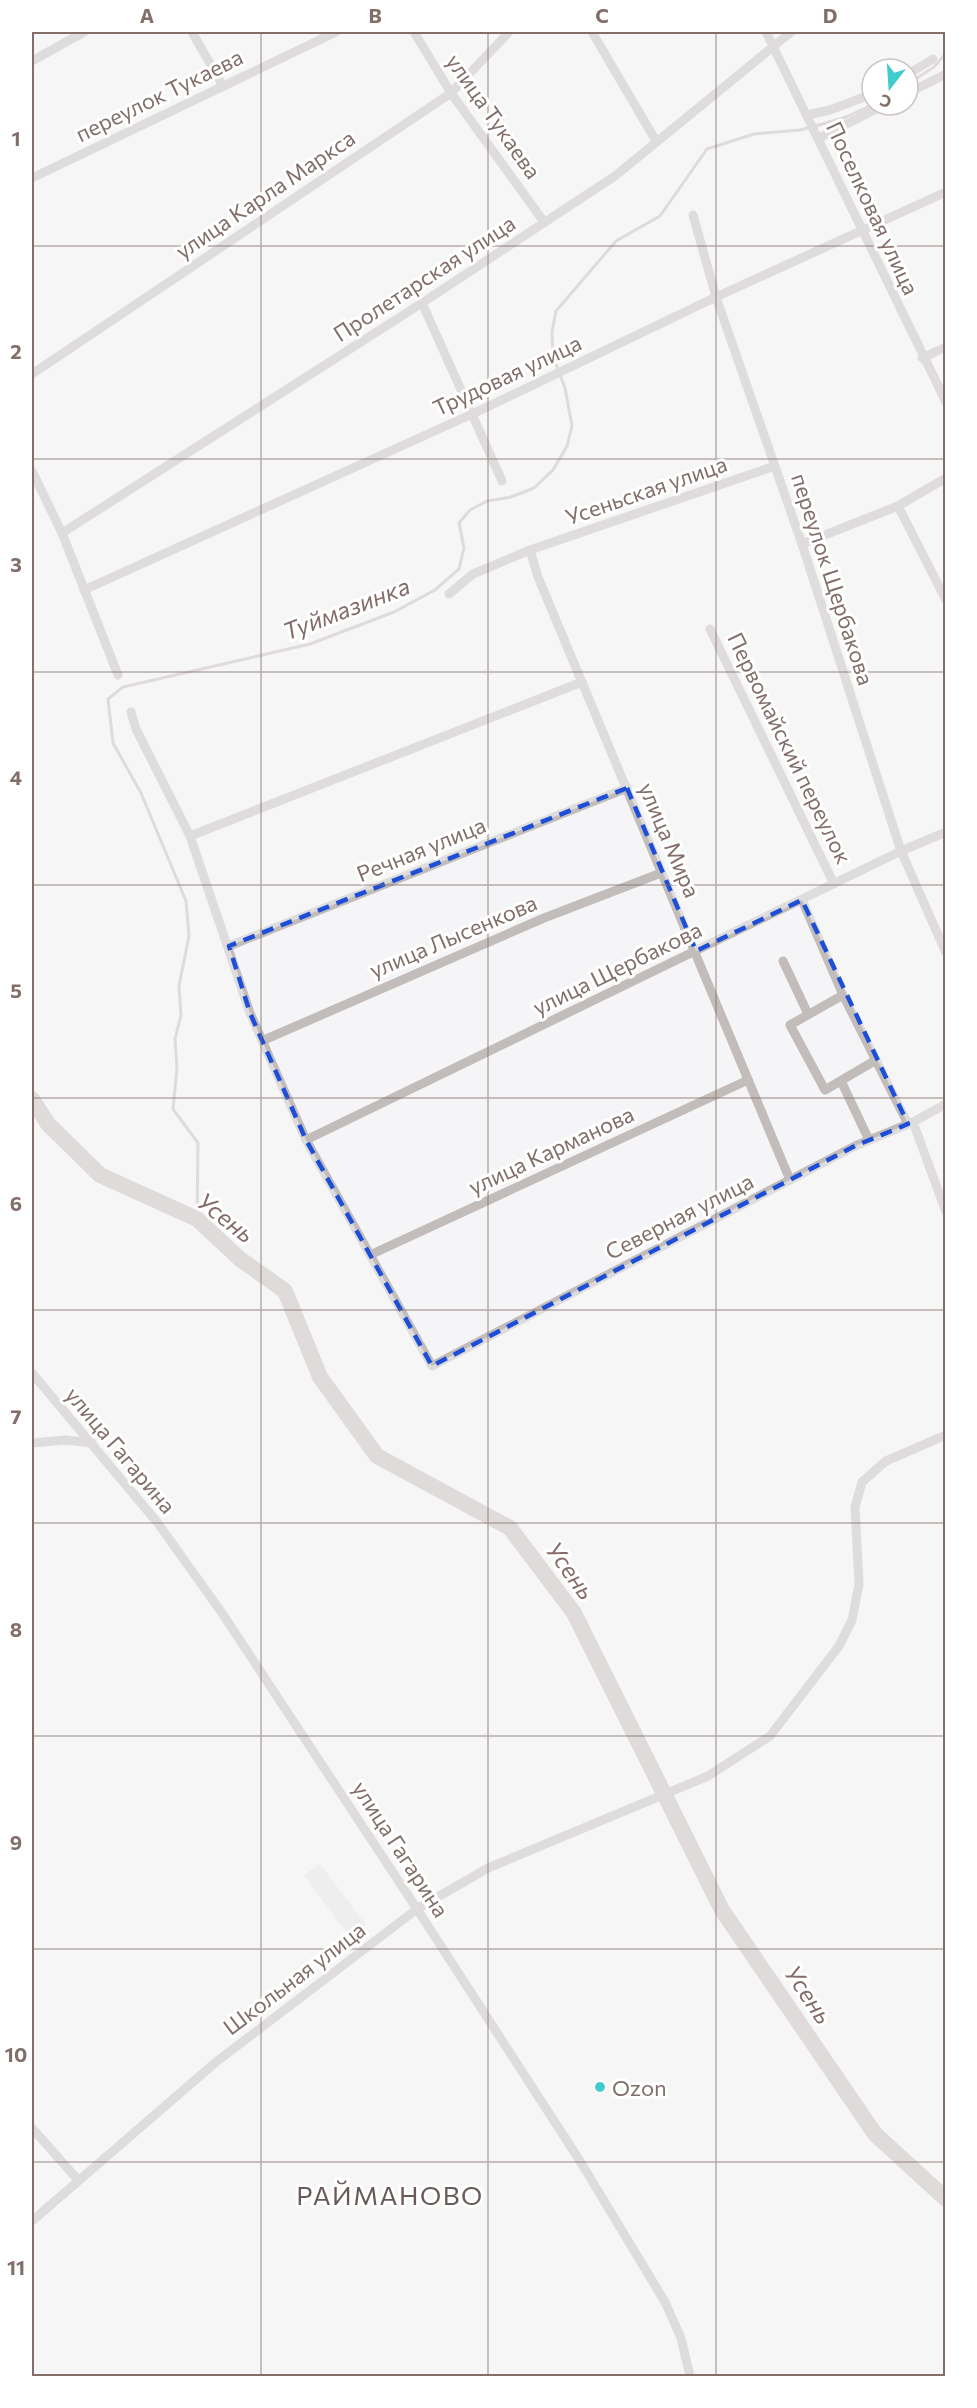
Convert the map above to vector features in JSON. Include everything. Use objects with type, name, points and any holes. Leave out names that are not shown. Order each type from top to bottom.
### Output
[{"type":"street","points":[[32,61],[84,32]]},
{"type":"street","points":[[192,32],[223,86]]},
{"type":"street","name":"переулок Тукаева","points":[[32,178],[336,32]]},
{"type":"street","name":"улица Тукаева","points":[[414,32],[451,93],[544,222]]},
{"type":"street","name":"улица Карла Маркса","points":[[32,374],[451,93],[509,32]]},
{"type":"street","points":[[592,32],[656,141]]},
{"type":"street","name":"Поселковая улица","points":[[766,32],[945,402]]},
{"type":"street","name":"Пролетарская улица","points":[[62,533],[422,303],[615,176],[790,32]]},
{"type":"street","points":[[920,67],[933,59]]},
{"type":"street","points":[[920,87],[945,74]]},
{"type":"street","points":[[813,126],[830,110],[860,99]]},
{"type":"street","points":[[813,126],[860,112]]},
{"type":"street","name":"Трудовая улица","points":[[84,590],[472,414],[716,297],[945,192]]},
{"type":"street","name":"переулок Щербакова","points":[[693,215],[716,297],[802,544],[901,852],[945,953]]},
{"type":"street","points":[[422,303],[502,480]]},
{"type":"street","points":[[922,358],[945,347]]},
{"type":"street","name":"Усеньская улица","points":[[449,594],[473,574],[530,550],[775,466]]},
{"type":"street","points":[[32,471],[62,533],[118,675]]},
{"type":"street","points":[[802,544],[898,506],[945,478]]},
{"type":"street","points":[[898,506],[945,600]]},
{"type":"street","name":"улица Мира","points":[[530,550],[538,577],[790,1180]]},
{"type":"street","name":"Первомайский переулок","points":[[710,628],[834,884]]},
{"type":"street","points":[[190,836],[582,682]]},
{"type":"street","points":[[131,712],[136,729],[190,836],[250,1013],[264,1040],[306,1140],[370,1256]]},
{"type":"street","name":"Речная улица","points":[[229,946],[627,788]]},
{"type":"street","name":"улица Щербакова","points":[[306,1140],[945,832]]},
{"type":"street","name":"улица Лысенкова","points":[[264,1040],[544,918],[661,873]]},
{"type":"street","points":[[802,900],[843,995],[910,1123],[945,1212]]},
{"type":"street","points":[[783,961],[808,1014]]},
{"type":"street","points":[[843,995],[790,1025],[825,1090],[876,1060]]},
{"type":"street","name":"улица Карманова","points":[[370,1256],[748,1080]]},
{"type":"street","points":[[841,1081],[870,1140]]},
{"type":"street","name":"Северная улица","points":[[370,1256],[432,1366],[790,1180],[945,1104]]},
{"type":"street","name":"улица Гагарина","points":[[32,1373],[157,1522],[222,1613],[417,1908],[580,2161],[665,2302],[681,2338],[690,2376]]},
{"type":"street","name":"Школьная улица","points":[[32,2222],[216,2062],[417,1908],[488,1868],[708,1776],[770,1736],[839,1646],[852,1620],[859,1584],[855,1507],[862,1482],[886,1461],[945,1435]]},
{"type":"street","points":[[32,1443],[66,1440],[92,1443]]},
{"type":"street","points":[[32,2128],[78,2180]]},
{"type":"highlighted area","points":[[627,788],[696,951],[802,900],[908,1124],[855,1146],[432,1366],[306,1140],[250,1013],[229,946]]},
{"type":"shaded area","points":[[320,1864],[366,1925],[350,1937],[304,1875]]},
{"type":"waterway","name":"Туймазинка","points":[[920,76],[934,67],[946,53]]},
{"type":"waterway","name":"Туймазинка","points":[[197,1219],[198,1143],[173,1109],[177,1068],[175,1039],[181,1015],[179,986],[189,936],[186,901],[141,793],[113,743],[108,699],[123,687],[310,644],[394,612],[435,590],[459,569],[464,548],[459,523],[470,510],[487,501],[511,497],[534,488],[553,470],[567,446],[572,426],[565,388],[553,356],[552,332],[556,311],[616,241],[660,216],[707,149],[754,134],[800,130],[846,117],[860,111]]},
{"type":"waterway","name":"Усень","points":[[32,1099],[48,1124],[100,1175],[197,1219],[240,1259],[285,1291],[320,1377],[377,1456],[510,1528],[574,1613],[722,1910],[875,2134],[946,2199]]},
{"type":"place","name":"Ozon","points":[[600,2087]]},
{"type":"district","name":"РАЙМАНОВО","points":[[390,2194]]}]
